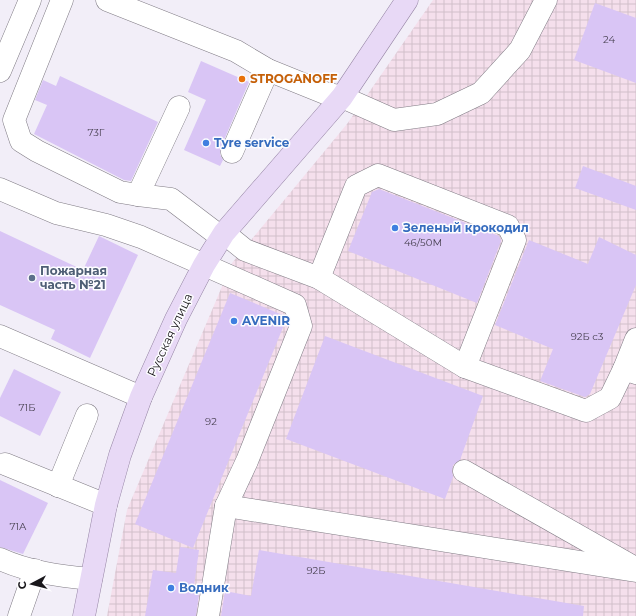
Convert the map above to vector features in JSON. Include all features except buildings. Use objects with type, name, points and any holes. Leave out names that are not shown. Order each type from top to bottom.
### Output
[{"type":"main road","name":"Русская улица","points":[[84,616],[106,505],[120,454],[141,397],[176,319],[204,265],[223,235],[342,97],[407,0]]},
{"type":"street","points":[[0,71],[30,0]]},
{"type":"street","points":[[62,0],[14,120],[21,140],[37,151],[120,192],[171,199],[245,250],[319,278],[465,367],[586,411],[610,398],[630,371],[636,339]]},
{"type":"street","points":[[107,0],[236,51],[268,70],[326,93],[342,97],[394,120],[437,114],[482,93],[520,50],[546,0]]},
{"type":"street","points":[[232,152],[268,70]]},
{"type":"street","points":[[138,195],[179,107]]},
{"type":"street","points":[[319,278],[356,186],[378,175],[508,226],[515,240],[465,367]]},
{"type":"street","points":[[0,189],[56,213],[106,225],[141,237],[295,305],[302,326],[247,461],[226,506],[208,616]]},
{"type":"street","points":[[0,336],[141,397]]},
{"type":"street","points":[[58,486],[87,415]]},
{"type":"street","points":[[5,464],[106,505]]},
{"type":"street","points":[[464,471],[636,570]]},
{"type":"street","points":[[226,506],[636,570]]},
{"type":"street","points":[[0,559],[13,565],[35,570],[91,579]]},
{"type":"street","points":[[19,616],[35,570]]},
{"type":"shaded area","points":[[433,0],[636,0],[636,616],[107,616],[127,510],[232,263],[347,124]]},
{"type":"place","name":"STROGANOFF","points":[[242,79]]},
{"type":"place","name":"Tyre service","points":[[206,143]]},
{"type":"place","name":"Зеленый крокодил","points":[[395,228]]},
{"type":"place","name":"Пожарная часть №21","points":[[32,278]]},
{"type":"place","name":"AVENIR","points":[[234,321]]},
{"type":"place","name":"Водник","points":[[171,588]]}]
